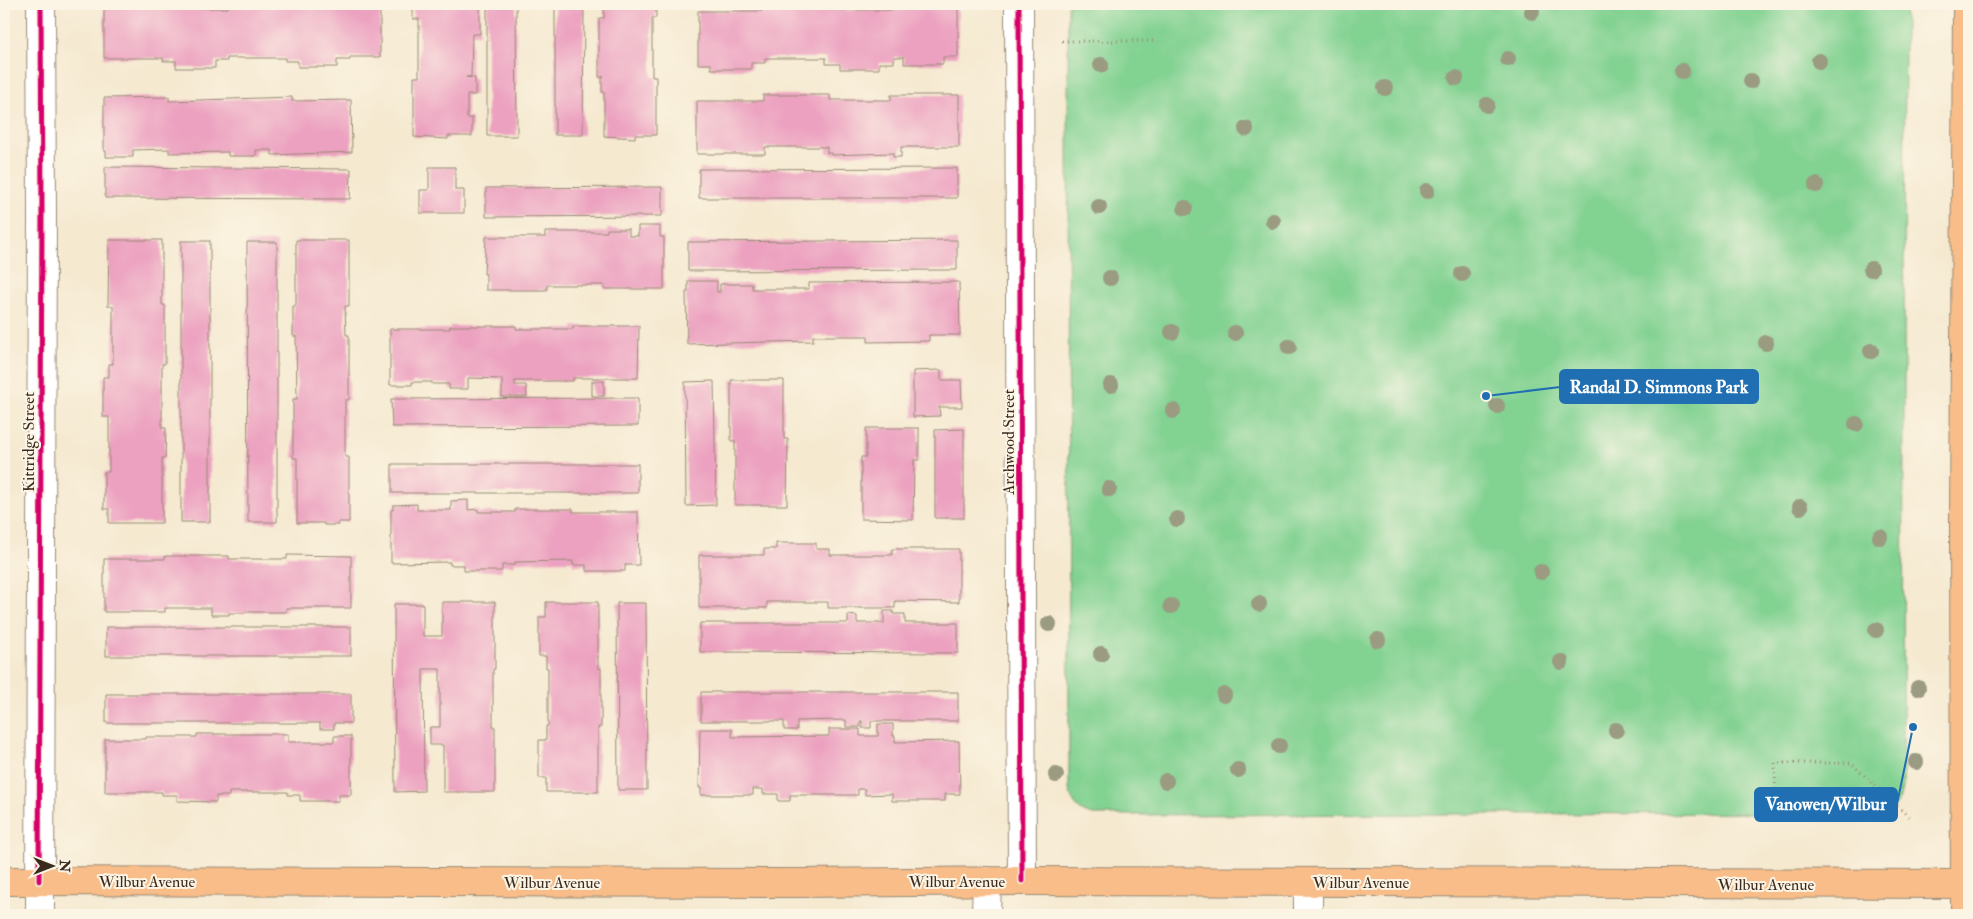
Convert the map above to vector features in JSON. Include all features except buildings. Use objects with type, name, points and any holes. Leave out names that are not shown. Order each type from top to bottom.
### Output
[{"type":"main road","points":[[1965,915],[1967,884],[1967,4]]},
{"type":"main road","name":"Wilbur Avenue","points":[[4,881],[1022,881],[1967,884]]},
{"type":"street","name":"Kittridge Street","points":[[40,915],[41,4]]},
{"type":"street","name":"Archwood Street","points":[[1019,4],[1022,881]]},
{"type":"street","points":[[986,881],[986,915]]},
{"type":"street","points":[[1308,882],[1308,915]]},
{"type":"path","points":[[1062,41],[1157,41]]},
{"type":"path","points":[[1776,819],[1774,763],[1852,763],[1910,818]]},
{"type":"green space","points":[[1068,4],[1905,4],[1903,788],[1896,804],[1881,813],[1093,815],[1083,812],[1076,806],[1069,789]]},
{"type":"cycle path","points":[[39,881],[41,4]]},
{"type":"cycle path","points":[[1019,4],[1022,881]]},
{"type":"place","name":"Randal D. Simmons Park","points":[[1486,396]]},
{"type":"place","name":"Vanowen/Wilbur","points":[[1913,727]]}]
